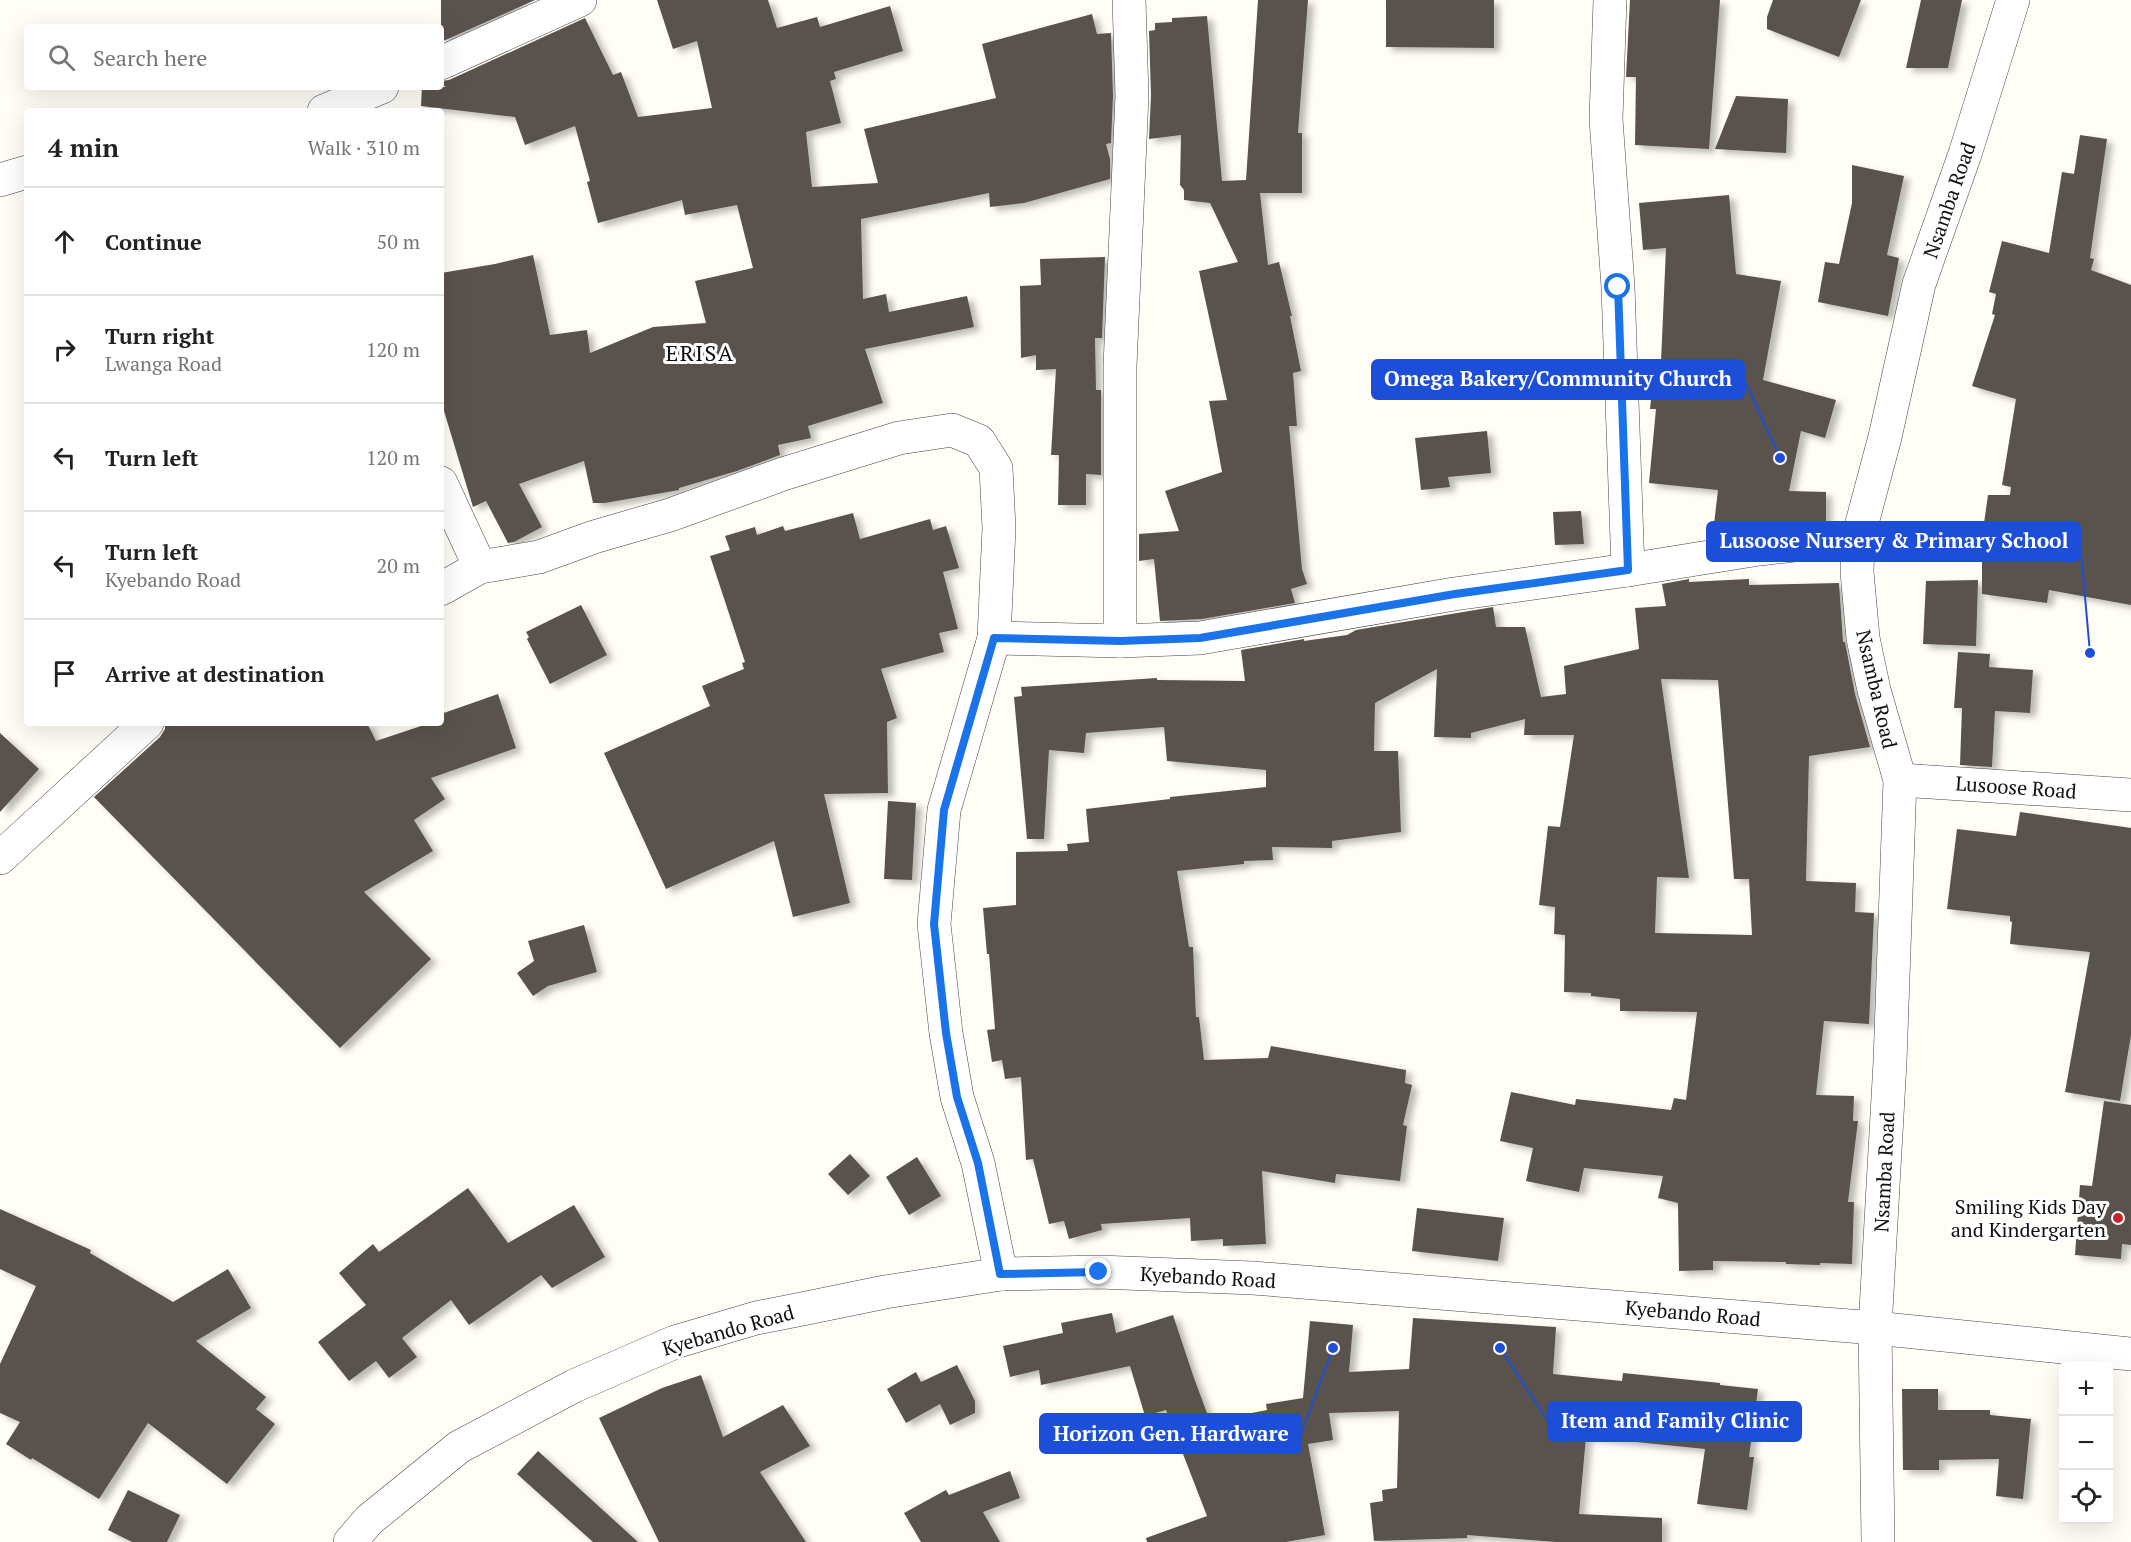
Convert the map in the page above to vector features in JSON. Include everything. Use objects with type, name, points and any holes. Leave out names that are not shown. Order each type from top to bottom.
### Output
[{"type":"street","points":[[444,62],[580,0]]},
{"type":"street","points":[[1120,641],[1120,366],[1132,96],[1129,0]]},
{"type":"street","points":[[1610,0],[1606,119],[1618,287],[1628,570]]},
{"type":"street","name":"Nsamba Road","points":[[1878,1542],[1875,1328],[1890,1062],[1900,780],[1874,690],[1863,638],[1857,572],[1858,538],[1885,437],[1919,284],[1965,154],[2013,0]]},
{"type":"street","points":[[331,108],[375,90]]},
{"type":"street","points":[[0,180],[24,173]]},
{"type":"street","points":[[444,587],[480,567],[539,557],[594,537],[670,515],[783,474],[899,438],[952,430],[980,441],[996,468],[999,528],[994,638],[944,810],[934,924],[946,1033],[957,1097],[978,1163],[1000,1274]]},
{"type":"street","points":[[444,489],[480,567]]},
{"type":"street","points":[[994,638],[1120,641],[1200,638],[1455,594],[1759,549],[1858,538]]},
{"type":"street","points":[[0,858],[144,726]]},
{"type":"street","name":"Lusoose Road","points":[[1900,780],[2131,795]]},
{"type":"street","name":"Kyebando Road","points":[[350,1542],[369,1520],[459,1447],[574,1386],[675,1342],[756,1318],[885,1292],[1000,1274],[1099,1272],[1253,1278],[1875,1328],[2131,1354]]},
{"type":"building","points":[[441,0],[535,0],[444,41],[444,24],[441,24]]},
{"type":"building","points":[[657,0],[768,0],[777,28],[817,17],[820,27],[890,6],[903,51],[834,72],[836,79],[830,81],[841,123],[806,132],[812,187],[878,183],[864,129],[996,98],[982,44],[1092,14],[1097,34],[1111,33],[1113,96],[1111,143],[1106,144],[1110,159],[1110,179],[1024,203],[990,207],[989,193],[861,219],[863,299],[886,294],[889,312],[967,296],[974,327],[865,349],[883,403],[808,426],[811,438],[778,445],[780,455],[737,471],[679,488],[679,490],[605,503],[593,503],[584,461],[519,484],[542,527],[508,543],[486,501],[473,507],[444,411],[444,272],[533,255],[550,335],[587,330],[590,353],[653,327],[706,323],[695,281],[753,268],[737,205],[685,215],[682,200],[598,223],[587,182],[590,181],[575,126],[525,145],[515,117],[421,106],[422,90],[444,90],[446,87],[444,81],[585,18],[613,75],[621,72],[638,117],[712,108],[697,41],[673,49]]},
{"type":"building","points":[[1258,0],[1308,0],[1298,133],[1302,133],[1302,193],[1260,193],[1268,265],[1279,262],[1292,316],[1290,316],[1301,371],[1293,373],[1297,426],[1289,426],[1302,569],[1307,584],[1291,589],[1295,603],[1202,619],[1160,621],[1154,559],[1139,561],[1139,534],[1179,531],[1165,491],[1222,472],[1209,401],[1227,400],[1199,271],[1238,262],[1210,203],[1184,200],[1184,190],[1180,185],[1181,135],[1149,139],[1151,95],[1149,31],[1155,30],[1155,23],[1172,22],[1172,18],[1207,16],[1222,181],[1246,180]]},
{"type":"building","points":[[1386,0],[1494,0],[1494,48],[1386,47]]},
{"type":"building","points":[[1630,0],[1720,0],[1709,149],[1635,145],[1636,77],[1626,77]]},
{"type":"building","points":[[1773,0],[1861,0],[1839,57],[1767,29],[1767,17]]},
{"type":"building","points":[[1921,0],[1962,0],[1948,68],[1906,68]]},
{"type":"building","points":[[1736,96],[1788,99],[1786,153],[1715,149]]},
{"type":"building","points":[[2080,135],[2107,139],[2090,258],[2094,259],[2091,270],[2131,285],[2131,605],[2049,590],[2047,603],[1982,594],[1982,537],[1988,495],[2010,495],[2011,487],[2002,485],[2016,399],[1972,386],[1995,315],[1992,314],[1996,294],[1989,292],[2002,241],[2049,253],[2062,172],[2074,174]]},
{"type":"building","points":[[1852,165],[1904,176],[1887,255],[1899,258],[1888,316],[1818,302],[1825,262],[1839,264],[1852,203]]},
{"type":"building","points":[[1729,195],[1736,274],[1781,281],[1763,380],[1836,400],[1825,438],[1801,431],[1789,491],[1826,492],[1826,523],[1766,529],[1714,524],[1718,490],[1649,483],[1656,409],[1650,409],[1655,362],[1661,362],[1666,248],[1643,250],[1639,203]]},
{"type":"building","points":[[1105,257],[1102,338],[1095,338],[1096,390],[1101,390],[1101,475],[1086,474],[1086,505],[1058,505],[1059,455],[1051,455],[1056,369],[1036,370],[1036,355],[1021,358],[1020,286],[1041,285],[1040,259]]},
{"type":"building","points":[[1487,431],[1491,473],[1448,477],[1450,487],[1421,490],[1415,438]]},
{"type":"building","points":[[1581,511],[1584,544],[1555,545],[1553,512]]},
{"type":"building","points":[[853,513],[860,539],[930,519],[933,530],[946,526],[959,568],[943,572],[958,629],[939,633],[944,652],[881,669],[897,718],[887,722],[888,793],[824,794],[850,903],[793,917],[774,841],[666,889],[604,753],[710,706],[702,686],[744,669],[742,663],[745,662],[710,556],[730,550],[725,536],[755,527],[757,535],[783,526],[785,531]]},
{"type":"building","points":[[1689,579],[1689,582],[1749,579],[1749,585],[1839,583],[1843,642],[1845,642],[1855,694],[1870,747],[1809,756],[1806,881],[1856,883],[1855,912],[1874,913],[1869,1024],[1824,1021],[1816,1095],[1854,1096],[1853,1121],[1858,1121],[1848,1202],[1854,1202],[1852,1264],[1713,1261],[1713,1270],[1679,1271],[1678,1203],[1658,1198],[1663,1176],[1584,1168],[1579,1192],[1526,1181],[1533,1148],[1500,1141],[1511,1092],[1575,1105],[1576,1099],[1671,1110],[1674,1098],[1686,1100],[1697,1012],[1620,1011],[1620,999],[1591,996],[1591,993],[1564,992],[1565,935],[1554,934],[1555,907],[1539,905],[1548,826],[1560,827],[1574,735],[1524,735],[1525,719],[1471,733],[1471,738],[1434,737],[1437,669],[1375,703],[1374,751],[1398,751],[1401,832],[1332,841],[1332,848],[1272,847],[1273,860],[1244,861],[1244,864],[1177,871],[1189,947],[1193,947],[1196,1017],[1199,1017],[1204,1060],[1268,1058],[1271,1046],[1406,1070],[1405,1083],[1412,1085],[1403,1125],[1407,1126],[1400,1181],[1336,1174],[1335,1183],[1262,1171],[1266,1244],[1223,1246],[1223,1239],[1191,1241],[1190,1218],[1101,1224],[1102,1230],[1069,1239],[1064,1221],[1049,1224],[1033,1159],[1026,1160],[1021,1077],[1005,1079],[1002,1060],[992,1062],[987,1030],[995,1029],[983,908],[1016,905],[1016,852],[1068,851],[1067,844],[1089,842],[1086,809],[1266,787],[1266,770],[1167,761],[1164,727],[1086,733],[1084,753],[1049,750],[1044,839],[1027,839],[1014,697],[1022,696],[1021,687],[1157,678],[1157,680],[1245,681],[1241,650],[1304,639],[1304,641],[1347,635],[1356,630],[1493,607],[1496,627],[1525,627],[1541,697],[1566,694],[1564,666],[1639,649],[1635,608],[1666,606],[1662,584]],"holes":[[[1661,679],[1718,680],[1734,879],[1749,879],[1752,935],[1655,933],[1657,877],[1689,878]]]},
{"type":"building","points":[[1978,580],[1976,646],[1923,644],[1926,581]]},
{"type":"building","points":[[581,605],[607,655],[550,684],[527,639],[529,637],[526,632]]},
{"type":"building","points":[[1958,652],[1990,654],[1989,667],[2033,670],[2030,713],[1995,711],[1992,767],[1960,765],[1962,708],[1954,708]]},
{"type":"building","points":[[498,694],[516,748],[431,778],[445,799],[414,820],[433,851],[364,892],[431,959],[340,1048],[94,797],[160,737],[165,726],[368,726],[376,741],[421,726],[444,726],[444,713]]},
{"type":"building","points":[[0,733],[39,769],[0,812]]},
{"type":"building","points":[[888,801],[916,803],[912,880],[884,879]]},
{"type":"building","points":[[2020,812],[2131,828],[2131,1035],[2120,1101],[2065,1092],[2090,952],[2010,944],[2012,922],[2010,916],[1947,909],[1957,829],[2016,836]]},
{"type":"building","points":[[584,925],[597,972],[548,986],[533,996],[517,973],[534,961],[528,941]]},
{"type":"building","points":[[2104,1101],[2131,1105],[2131,1245],[2122,1244],[2121,1259],[2075,1255],[2080,1185],[2092,1186]]},
{"type":"building","points":[[850,1154],[870,1176],[848,1195],[828,1174]]},
{"type":"building","points":[[917,1157],[941,1196],[909,1215],[886,1177]]},
{"type":"building","points":[[468,1188],[508,1243],[574,1205],[605,1257],[552,1288],[541,1275],[469,1325],[451,1300],[402,1338],[417,1357],[389,1378],[376,1361],[349,1381],[318,1342],[366,1305],[339,1273],[373,1244],[379,1252]]},
{"type":"building","points":[[1417,1208],[1504,1218],[1498,1261],[1412,1251]]},
{"type":"building","points":[[0,1209],[91,1250],[90,1253],[173,1302],[228,1269],[251,1308],[196,1341],[266,1397],[256,1409],[275,1424],[227,1484],[148,1423],[99,1499],[6,1444],[20,1422],[0,1413],[0,1364],[36,1286],[0,1269]]},
{"type":"building","points":[[1112,1313],[1116,1333],[1173,1315],[1210,1421],[1267,1410],[1266,1404],[1303,1398],[1310,1321],[1353,1325],[1349,1372],[1409,1369],[1413,1318],[1556,1327],[1553,1374],[1622,1381],[1623,1373],[1758,1389],[1749,1457],[1754,1457],[1747,1510],[1697,1504],[1705,1449],[1586,1437],[1579,1514],[1662,1518],[1662,1542],[1556,1542],[1467,1535],[1467,1538],[1374,1541],[1370,1503],[1383,1501],[1382,1490],[1397,1488],[1399,1411],[1329,1413],[1333,1440],[1308,1444],[1325,1535],[1286,1542],[1147,1542],[1146,1538],[1207,1516],[1166,1410],[1145,1416],[1130,1366],[1041,1385],[1039,1370],[1010,1377],[1003,1346],[1063,1333],[1061,1323]]},
{"type":"building","points":[[957,1365],[975,1401],[975,1413],[950,1425],[940,1404],[906,1423],[887,1389],[916,1372],[921,1382]]},
{"type":"building","points":[[701,1375],[723,1437],[783,1405],[810,1446],[760,1472],[806,1542],[659,1542],[599,1418],[662,1388]]},
{"type":"building","points":[[1902,1389],[1938,1389],[1938,1410],[1990,1410],[1990,1415],[2031,1419],[2023,1499],[1996,1496],[1999,1459],[1939,1460],[1939,1470],[1903,1470]]},
{"type":"building","points":[[538,1451],[638,1542],[593,1542],[517,1474]]},
{"type":"building","points":[[1010,1471],[1020,1498],[983,1512],[1000,1542],[921,1542],[904,1513],[946,1490],[949,1495]]},
{"type":"building","points":[[128,1490],[180,1515],[167,1542],[132,1542],[108,1530]]},
{"type":"place","name":"Omega Bakery/Community Church","points":[[1780,458]]},
{"type":"place","name":"Lusoose Nursery & Primary School","points":[[2090,653]]},
{"type":"place","name":"Smiling Kids Day and Kindergarten","points":[[2118,1218]]},
{"type":"place","name":"Horizon Gen. Hardware","points":[[1333,1348]]},
{"type":"place","name":"Item and Family Clinic","points":[[1500,1348]]},
{"type":"district","name":"ERISA","points":[[700,352]]},
{"type":"route","points":[[1099,1272],[1000,1274],[978,1163],[957,1097],[946,1033],[934,924],[944,810],[994,638],[1120,641],[1200,638],[1455,594],[1628,570],[1618,287]]}]
